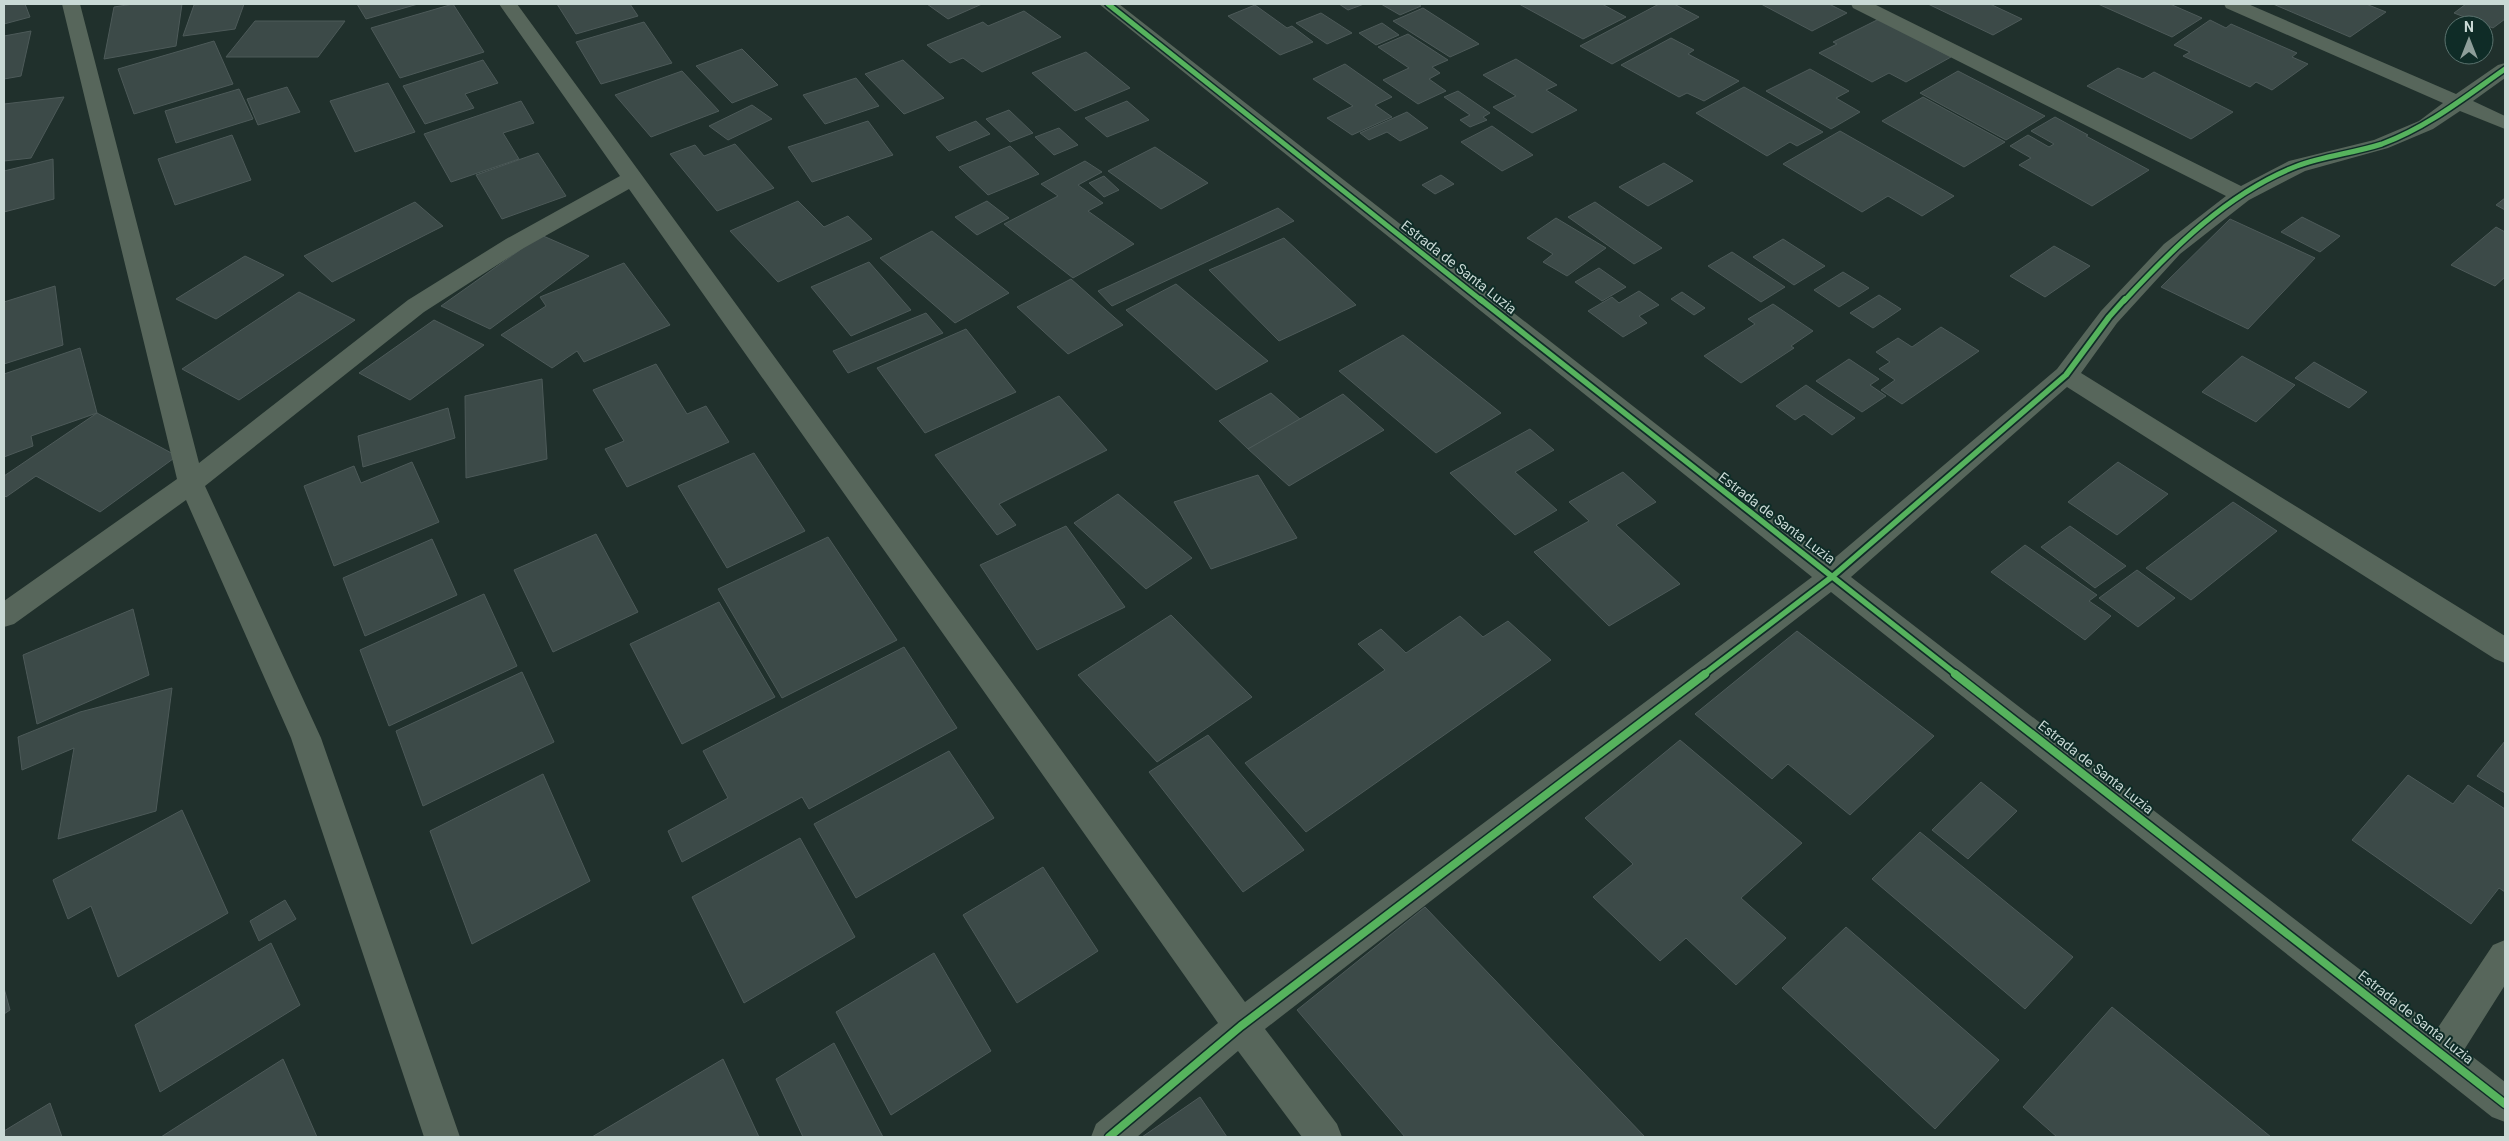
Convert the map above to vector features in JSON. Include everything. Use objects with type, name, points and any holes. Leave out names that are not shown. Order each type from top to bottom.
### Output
[{"type":"street","points":[[71,4],[191,483],[306,738],[442,1137]]},
{"type":"street","points":[[508,4],[1241,1026],[1324,1137]]},
{"type":"street","name":"Estrada de Santa Luzia","points":[[1108,4],[1700,474],[1833,576],[2505,1104]]},
{"type":"street","points":[[1860,4],[2241,195]]},
{"type":"street","points":[[2234,4],[2505,124]]},
{"type":"street","points":[[1109,1137],[1241,1026],[1833,576],[2066,375],[2109,317],[2172,249],[2241,195],[2297,166],[2381,144],[2426,125],[2505,69]]},
{"type":"street","points":[[4,616],[191,483],[416,306],[514,244],[632,178]]},
{"type":"street","points":[[2066,375],[2505,651]]},
{"type":"street","points":[[2442,1053],[2505,956]]},
{"type":"building","points":[[4,4],[25,4],[30,17],[4,24]]},
{"type":"building","points":[[133,4],[182,4],[176,46],[104,59],[114,7]]},
{"type":"building","points":[[244,4],[235,29],[183,36],[194,5]]},
{"type":"building","points":[[357,4],[418,4],[366,19]]},
{"type":"building","points":[[453,4],[484,52],[400,78],[371,28]]},
{"type":"building","points":[[557,4],[630,4],[638,16],[576,34]]},
{"type":"building","points":[[927,4],[982,4],[948,19]]},
{"type":"building","points":[[1339,4],[1364,4],[1348,10]]},
{"type":"building","points":[[1381,4],[1418,4],[1421,6],[1400,15]]},
{"type":"building","points":[[1519,4],[1602,4],[1626,17],[1583,39]]},
{"type":"building","points":[[1659,4],[1674,4],[1699,17],[1612,64],[1580,46]]},
{"type":"building","points":[[1761,4],[1829,4],[1847,13],[1812,31]]},
{"type":"building","points":[[1928,4],[1990,4],[2022,19],[1993,35]]},
{"type":"building","points":[[2098,4],[2170,4],[2202,18],[2172,37]]},
{"type":"building","points":[[2273,4],[2366,4],[2386,12],[2350,37]]},
{"type":"building","points":[[2466,4],[2505,4],[2505,19],[2494,27],[2494,15],[2459,15],[2454,13]]},
{"type":"building","points":[[1255,5],[1287,28],[1292,26],[1313,42],[1280,55],[1228,16]]},
{"type":"building","points":[[1423,8],[1479,44],[1450,57],[1393,21]]},
{"type":"building","points":[[1024,11],[1061,37],[982,72],[963,58],[950,63],[927,45],[983,22],[988,26]]},
{"type":"building","points":[[1321,13],[1352,33],[1327,44],[1296,23]]},
{"type":"building","points":[[1879,19],[1951,57],[1906,82],[1889,73],[1872,82],[1819,53],[1837,44],[1833,42]]},
{"type":"building","points":[[2210,20],[2226,28],[2231,24],[2297,53],[2292,57],[2308,64],[2272,90],[2256,82],[2250,87],[2183,56],[2190,52],[2174,45]]},
{"type":"building","points":[[255,21],[345,21],[318,57],[226,57]]},
{"type":"building","points":[[644,22],[672,63],[601,84],[576,42]]},
{"type":"building","points":[[1382,23],[1399,35],[1376,45],[1359,33]]},
{"type":"building","points":[[31,31],[21,76],[4,79],[4,36]]},
{"type":"building","points":[[1408,34],[1448,60],[1432,67],[1440,73],[1429,79],[1446,91],[1418,104],[1383,80],[1409,68],[1378,47]]},
{"type":"building","points":[[1671,38],[1694,50],[1688,54],[1739,81],[1704,101],[1687,93],[1679,97],[1621,65]]},
{"type":"building","points":[[214,41],[233,84],[134,114],[118,69]]},
{"type":"building","points":[[742,49],[778,85],[732,103],[696,66]]},
{"type":"building","points":[[1086,52],[1130,88],[1075,111],[1032,73]]},
{"type":"building","points":[[1516,59],[1557,85],[1546,90],[1577,110],[1532,133],[1493,107],[1516,96],[1483,75]]},
{"type":"building","points":[[483,60],[498,83],[465,94],[474,108],[425,124],[403,86]]},
{"type":"building","points":[[903,60],[944,98],[904,114],[865,74]]},
{"type":"building","points":[[1345,64],[1392,97],[1375,105],[1392,117],[1352,135],[1327,118],[1353,106],[1313,79]]},
{"type":"building","points":[[2118,68],[2143,79],[2154,72],[2233,112],[2191,139],[2087,86]]},
{"type":"building","points":[[1810,69],[1849,91],[1836,98],[1860,112],[1831,129],[1766,91]]},
{"type":"building","points":[[682,71],[719,111],[651,137],[615,95]]},
{"type":"building","points":[[1958,71],[2045,116],[2006,140],[1920,93]]},
{"type":"building","points":[[856,78],[879,106],[825,124],[803,95]]},
{"type":"building","points":[[388,83],[415,132],[355,152],[330,101]]},
{"type":"building","points":[[287,87],[300,112],[258,125],[247,99]]},
{"type":"building","points":[[1744,87],[1823,132],[1797,146],[1790,142],[1767,156],[1696,113]]},
{"type":"building","points":[[239,89],[253,119],[176,143],[165,111]]},
{"type":"building","points":[[1458,91],[1490,113],[1483,117],[1487,120],[1470,127],[1460,120],[1470,115],[1444,97]]},
{"type":"building","points":[[64,97],[31,158],[4,161],[4,104]]},
{"type":"building","points":[[1923,97],[2005,142],[1964,167],[1882,121]]},
{"type":"building","points":[[521,101],[534,123],[503,133],[519,159],[451,182],[424,134]]},
{"type":"building","points":[[1127,101],[1149,120],[1107,137],[1085,118]]},
{"type":"building","points":[[752,105],[772,119],[728,140],[709,126]]},
{"type":"building","points":[[1009,110],[1033,133],[1010,142],[986,119]]},
{"type":"building","points":[[1407,112],[1428,128],[1400,141],[1387,132],[1369,140],[1360,133]]},
{"type":"building","points":[[2055,117],[2149,170],[2092,206],[2019,165],[2031,158],[2010,146],[2028,135],[2049,147],[2054,144],[2031,131]]},
{"type":"building","points":[[868,121],[893,155],[812,182],[788,147]]},
{"type":"building","points":[[976,121],[990,134],[949,151],[936,137]]},
{"type":"building","points":[[1492,126],[1533,155],[1502,171],[1461,142]]},
{"type":"building","points":[[1059,128],[1078,145],[1054,155],[1035,137]]},
{"type":"building","points":[[1840,131],[1954,196],[1922,216],[1888,196],[1862,212],[1783,164]]},
{"type":"building","points":[[232,135],[251,180],[175,205],[158,159]]},
{"type":"building","points":[[735,144],[774,188],[717,211],[670,154],[695,145],[704,156]]},
{"type":"building","points":[[1010,146],[1039,174],[988,195],[959,167]]},
{"type":"building","points":[[1155,147],[1208,183],[1161,209],[1108,171]]},
{"type":"building","points":[[538,153],[566,196],[502,219],[476,175]]},
{"type":"building","points":[[53,159],[54,199],[4,212],[4,171]]},
{"type":"building","points":[[1085,161],[1102,172],[1078,185],[1103,203],[1088,211],[1134,244],[1073,278],[1004,224],[1058,196],[1041,184]]},
{"type":"building","points":[[1664,163],[1693,181],[1648,206],[1619,187]]},
{"type":"building","points":[[1441,175],[1454,184],[1435,194],[1422,185]]},
{"type":"building","points":[[1104,176],[1119,190],[1104,197],[1089,183]]},
{"type":"building","points":[[2505,198],[2505,210],[2496,205]]},
{"type":"building","points":[[798,201],[824,227],[848,216],[872,239],[778,282],[730,231]]},
{"type":"building","points":[[987,201],[1009,218],[977,235],[955,217]]},
{"type":"building","points":[[415,202],[443,226],[332,282],[304,256]]},
{"type":"building","points":[[1595,202],[1662,248],[1634,264],[1568,217]]},
{"type":"building","points":[[1278,208],[1294,221],[1112,306],[1098,291]]},
{"type":"building","points":[[2302,217],[2340,236],[2320,252],[2281,232]]},
{"type":"building","points":[[1556,218],[1606,248],[1567,276],[1543,262],[1553,254],[1527,238]]},
{"type":"building","points":[[2230,219],[2315,258],[2248,329],[2161,287]]},
{"type":"building","points":[[2496,227],[2505,232],[2505,277],[2495,286],[2451,265]]},
{"type":"building","points":[[932,231],[1009,293],[955,323],[880,258]]},
{"type":"building","points":[[541,235],[589,256],[490,329],[441,306]]},
{"type":"building","points":[[1284,238],[1356,305],[1279,341],[1209,270]]},
{"type":"building","points":[[1783,239],[1825,266],[1794,285],[1753,257]]},
{"type":"building","points":[[2054,246],[2090,266],[2045,297],[2010,276]]},
{"type":"building","points":[[1732,252],[1785,287],[1761,302],[1708,266]]},
{"type":"building","points":[[245,256],[284,275],[216,319],[176,299]]},
{"type":"building","points":[[869,262],[911,310],[851,336],[811,287]]},
{"type":"building","points":[[624,263],[670,325],[584,362],[577,351],[552,368],[501,335],[546,306],[540,297]]},
{"type":"building","points":[[1599,268],[1626,287],[1602,301],[1575,282]]},
{"type":"building","points":[[1843,272],[1869,288],[1839,307],[1814,290]]},
{"type":"building","points":[[1071,279],[1123,325],[1068,354],[1017,307]]},
{"type":"building","points":[[1176,284],[1268,361],[1216,390],[1126,310]]},
{"type":"building","points":[[55,286],[63,345],[4,364],[4,302]]},
{"type":"building","points":[[1639,291],[1659,305],[1639,316],[1647,323],[1623,337],[1588,311],[1612,297],[1619,303]]},
{"type":"building","points":[[299,292],[355,320],[239,400],[182,369]]},
{"type":"building","points":[[1682,292],[1705,308],[1694,315],[1671,299]]},
{"type":"building","points":[[1879,295],[1901,309],[1873,328],[1850,313]]},
{"type":"building","points":[[1773,304],[1813,331],[1791,346],[1794,348],[1741,383],[1704,356],[1755,324],[1748,319]]},
{"type":"building","points":[[926,313],[943,333],[848,373],[833,351]]},
{"type":"building","points":[[434,320],[484,345],[410,400],[359,373]]},
{"type":"building","points":[[1941,327],[1979,351],[1902,404],[1881,390],[1895,380],[1879,369],[1890,362],[1876,352],[1898,338],[1912,347]]},
{"type":"building","points":[[966,329],[1016,392],[925,433],[877,368]]},
{"type":"building","points":[[1403,335],[1501,413],[1436,453],[1339,371]]},
{"type":"building","points":[[80,348],[97,413],[31,436],[33,446],[4,457],[4,374]]},
{"type":"building","points":[[2242,356],[2295,385],[2256,422],[2202,392]]},
{"type":"building","points":[[1849,359],[1879,379],[1870,385],[1886,396],[1862,412],[1816,381]]},
{"type":"building","points":[[2314,362],[2367,392],[2349,408],[2295,378]]},
{"type":"building","points":[[656,364],[687,414],[706,406],[729,442],[627,487],[605,449],[624,441],[593,390]]},
{"type":"building","points":[[542,379],[547,459],[466,478],[465,396]]},
{"type":"building","points":[[1806,385],[1855,418],[1832,435],[1804,414],[1795,420],[1776,406]]},
{"type":"building","points":[[1271,393],[1300,419],[1248,449],[1219,421]]},
{"type":"building","points":[[1343,394],[1384,430],[1289,486],[1248,449]]},
{"type":"building","points":[[1059,396],[1107,450],[999,504],[1016,525],[997,535],[935,455]]},
{"type":"building","points":[[448,408],[455,438],[363,467],[358,436]]},
{"type":"building","points":[[97,413],[177,456],[100,512],[36,476],[6,497],[4,495],[4,476]]},
{"type":"building","points":[[1530,429],[1554,450],[1515,472],[1557,510],[1515,535],[1450,473]]},
{"type":"building","points":[[754,453],[805,531],[727,568],[678,486]]},
{"type":"building","points":[[412,462],[439,522],[334,566],[304,486],[354,466],[361,483]]},
{"type":"building","points":[[2118,462],[2168,494],[2117,535],[2068,502]]},
{"type":"building","points":[[1623,472],[1656,502],[1616,525],[1680,584],[1609,626],[1534,552],[1589,521],[1569,502]]},
{"type":"building","points":[[1258,475],[1297,538],[1211,569],[1174,502]]},
{"type":"building","points":[[1118,494],[1192,558],[1146,589],[1074,523]]},
{"type":"building","points":[[2233,502],[2277,531],[2191,600],[2146,568]]},
{"type":"building","points":[[1066,526],[1125,607],[1037,650],[980,565]]},
{"type":"building","points":[[2070,526],[2126,566],[2095,588],[2041,547]]},
{"type":"building","points":[[596,534],[638,612],[553,652],[514,570]]},
{"type":"building","points":[[828,537],[897,640],[782,698],[718,589]]},
{"type":"building","points":[[432,539],[457,595],[365,636],[343,578]]},
{"type":"building","points":[[2025,545],[2097,595],[2089,601],[2111,616],[2085,640],[1991,572]]},
{"type":"building","points":[[2137,570],[2175,598],[2138,627],[2099,598]]},
{"type":"building","points":[[484,594],[517,666],[389,726],[360,650]]},
{"type":"building","points":[[719,602],[775,697],[682,744],[630,644]]},
{"type":"building","points":[[133,609],[149,675],[37,724],[23,655]]},
{"type":"building","points":[[1171,615],[1252,697],[1157,762],[1078,675]]},
{"type":"building","points":[[1460,616],[1483,637],[1508,621],[1551,660],[1306,832],[1245,763],[1385,670],[1358,644],[1381,629],[1406,653]]},
{"type":"building","points":[[1797,631],[1934,736],[1850,815],[1788,764],[1772,779],[1695,714]]},
{"type":"building","points":[[904,647],[957,728],[809,809],[802,797],[682,862],[668,831],[728,798],[703,751]]},
{"type":"building","points":[[522,672],[554,742],[423,806],[396,731]]},
{"type":"building","points":[[172,688],[156,811],[58,839],[74,748],[22,770],[18,737],[80,712]]},
{"type":"building","points":[[1208,735],[1304,850],[1243,892],[1149,772]]},
{"type":"building","points":[[1680,740],[1802,843],[1741,898],[1786,938],[1736,985],[1686,938],[1660,961],[1593,897],[1633,864],[1585,818]]},
{"type":"building","points":[[2505,741],[2505,793],[2477,776]]},
{"type":"building","points":[[949,751],[994,818],[856,898],[814,824]]},
{"type":"building","points":[[543,774],[590,881],[472,944],[430,831]]},
{"type":"building","points":[[2408,775],[2453,804],[2468,785],[2505,809],[2505,892],[2499,888],[2471,924],[2352,840]]},
{"type":"building","points":[[1981,782],[2017,811],[1968,859],[1932,830]]},
{"type":"building","points":[[182,810],[228,913],[118,977],[91,906],[68,919],[53,880]]},
{"type":"building","points":[[1920,832],[2073,957],[2025,1009],[1872,879]]},
{"type":"building","points":[[800,838],[855,937],[744,1003],[692,897]]},
{"type":"building","points":[[1043,867],[1098,951],[1017,1003],[963,915]]},
{"type":"building","points":[[285,900],[296,919],[259,941],[250,921]]},
{"type":"building","points":[[1425,907],[1645,1137],[1405,1137],[1297,1010]]},
{"type":"building","points":[[1846,927],[1999,1060],[1935,1129],[1782,988]]},
{"type":"building","points":[[271,943],[300,1005],[160,1092],[135,1025]]},
{"type":"building","points":[[934,953],[991,1051],[891,1115],[836,1012]]},
{"type":"building","points":[[4,988],[10,1010],[4,1014]]},
{"type":"building","points":[[2112,1007],[2271,1137],[2057,1137],[2023,1107]]},
{"type":"building","points":[[834,1043],[883,1137],[803,1137],[776,1079]]},
{"type":"building","points":[[283,1059],[317,1137],[161,1137]]},
{"type":"building","points":[[723,1059],[759,1137],[592,1137]]},
{"type":"building","points":[[1200,1097],[1227,1137],[1142,1137]]},
{"type":"building","points":[[50,1103],[62,1137],[4,1137],[4,1131]]},
{"type":"cycle path","points":[[1108,4],[1700,474],[2505,1104]]},
{"type":"cycle path","points":[[1109,1137],[1241,1026],[1833,576],[2066,375],[2109,317],[2172,249],[2241,195],[2297,166],[2381,144],[2426,125],[2505,69]]}]
